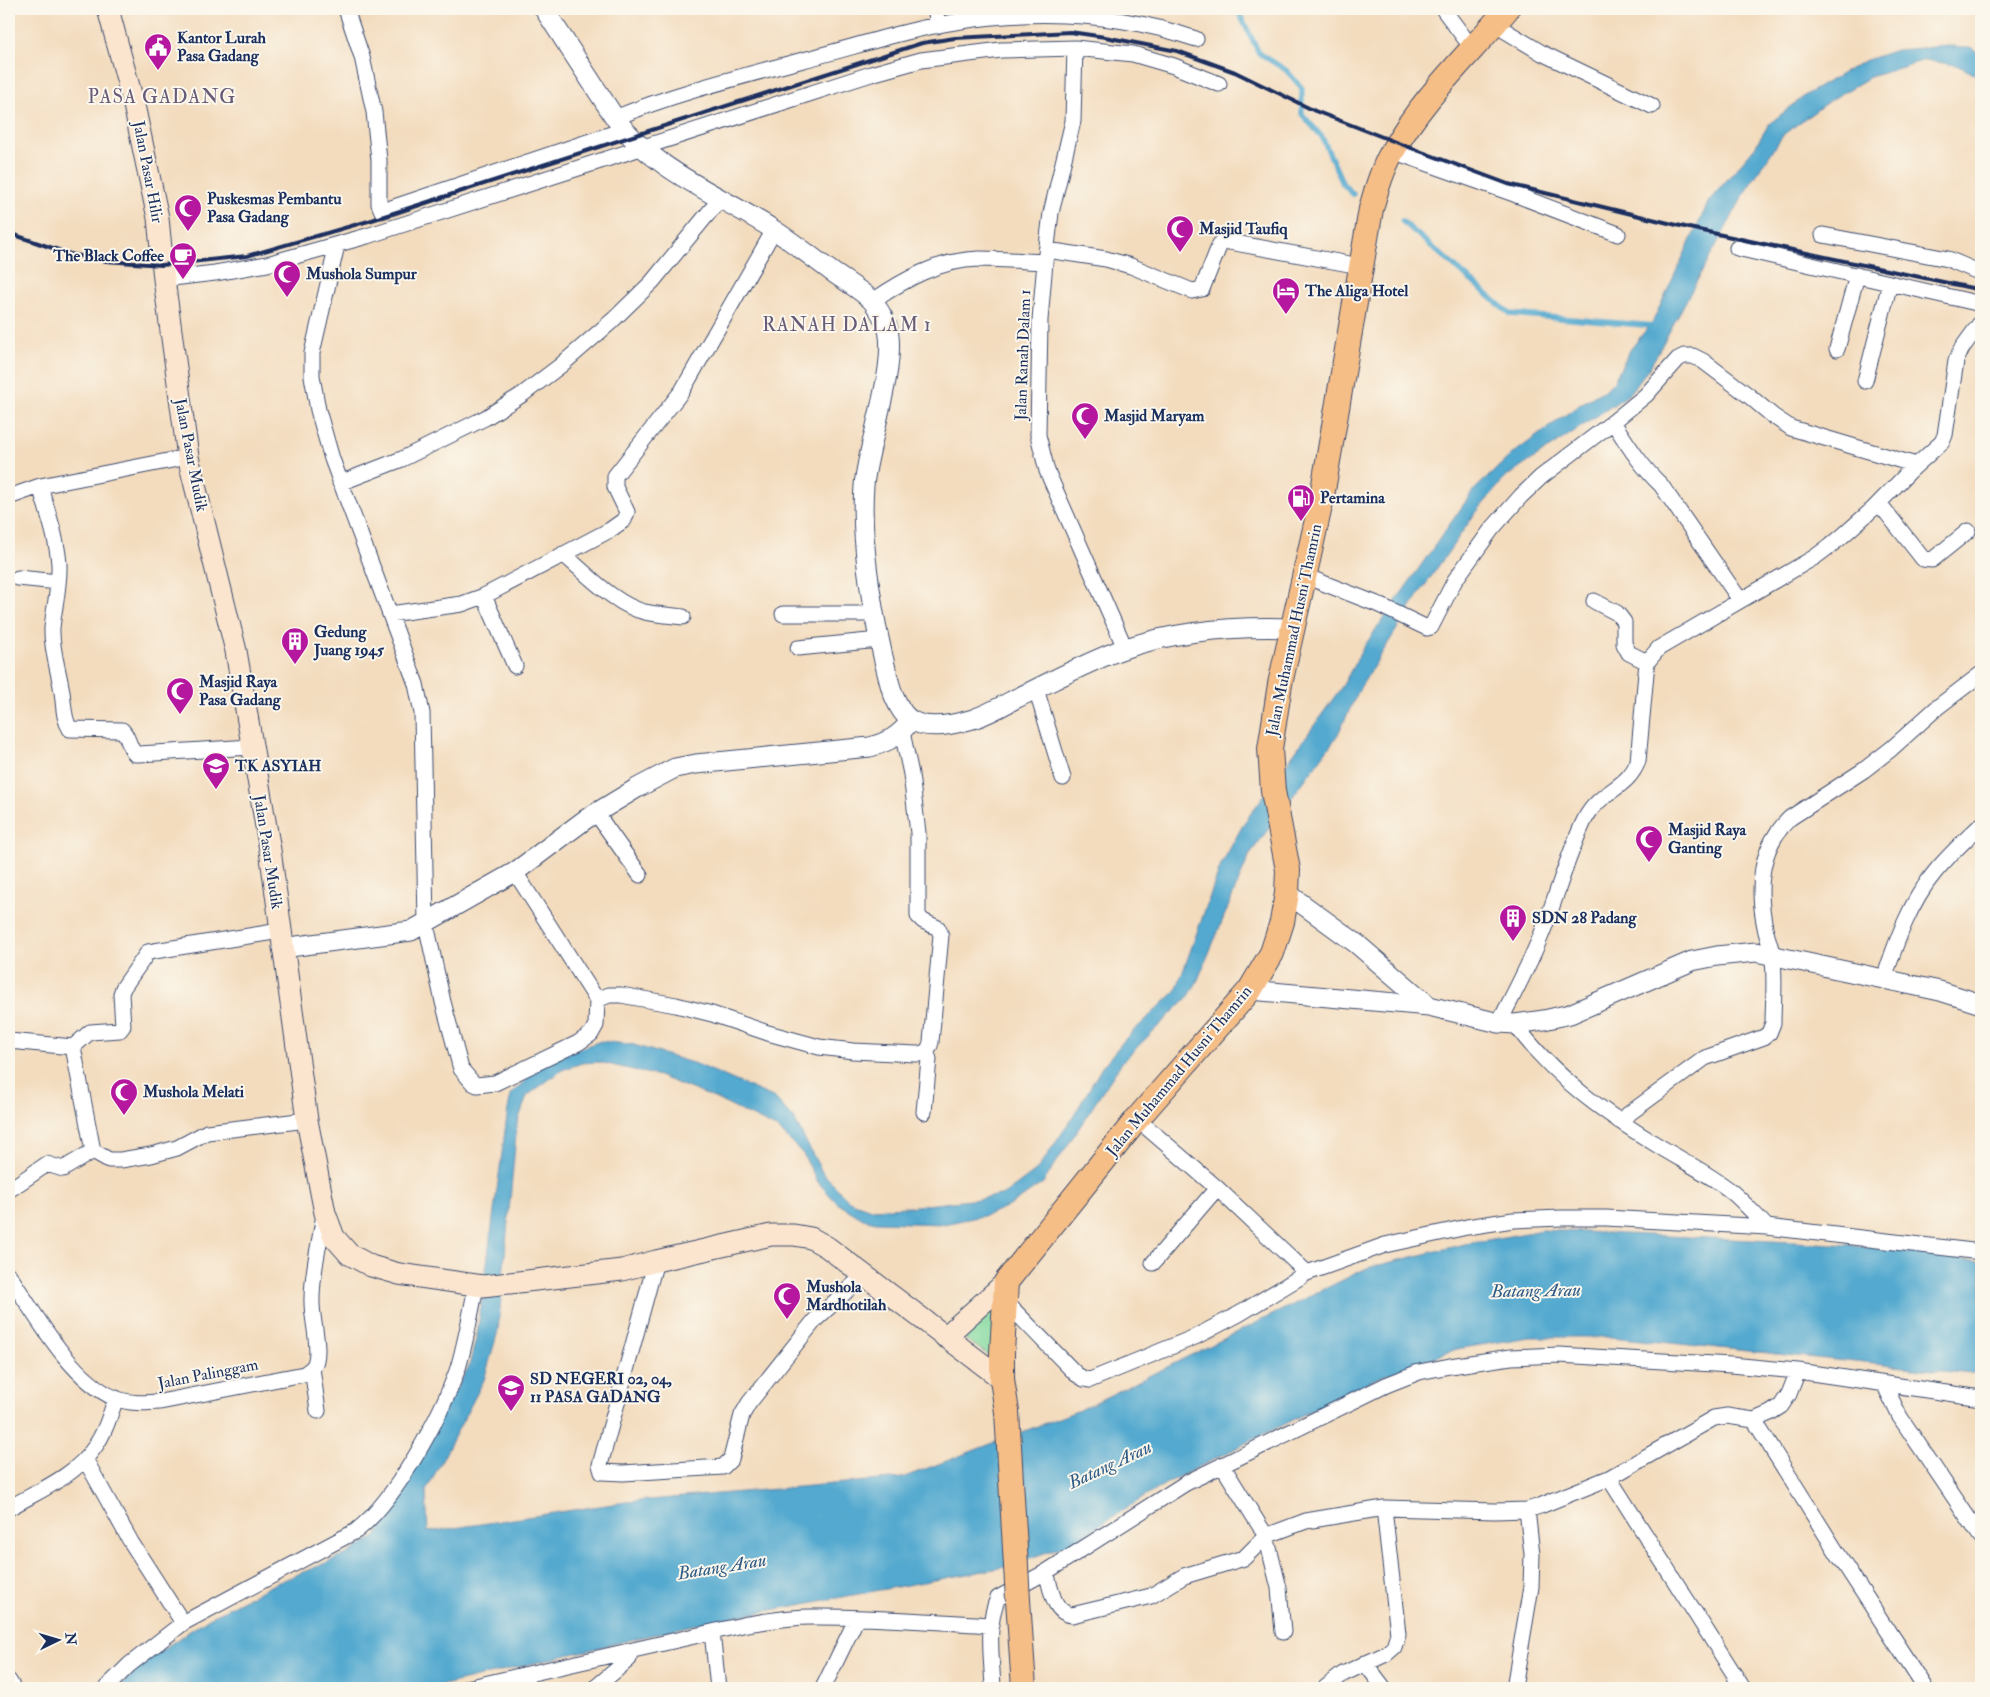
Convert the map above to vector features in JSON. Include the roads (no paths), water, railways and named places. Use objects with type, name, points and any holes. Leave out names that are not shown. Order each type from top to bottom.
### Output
[{"type":"main road","name":"Jalan Pasar Hilir","points":[[108,9],[134,105],[158,218],[164,279]]},
{"type":"main road","name":"Jalan Muhammad Husni Thamrin","points":[[1005,1291],[1137,1119],[1250,990],[1272,953],[1282,922],[1288,882],[1273,791],[1270,749],[1280,684],[1321,502],[1360,266],[1378,185],[1392,152],[1429,98],[1501,16]]},
{"type":"main road","name":"Jalan Pasar Mudik","points":[[164,279],[188,457],[236,651],[270,850],[307,1120],[325,1213],[334,1236],[349,1254],[371,1266],[399,1274],[480,1286],[532,1282],[622,1270],[656,1260],[771,1234],[794,1234],[811,1238],[827,1247],[1002,1379]]},
{"type":"main road","points":[[945,1337],[1005,1291]]},
{"type":"main road","points":[[1005,1291],[1002,1379],[1007,1412],[1024,1688]]},
{"type":"street","points":[[346,9],[362,57],[374,112],[379,204],[382,211],[619,124],[640,107],[728,80],[937,26],[1009,16],[1071,11],[1161,27],[1196,39]]},
{"type":"street","points":[[544,9],[619,124],[641,147],[673,170],[774,230],[873,302],[885,321],[890,334],[890,353],[864,484],[864,529],[879,640],[891,688],[906,726],[918,833],[918,916],[923,921],[938,928],[941,935],[931,1042],[926,1052],[916,1054],[853,1051],[819,1047],[768,1033],[712,1014],[621,994],[609,995],[598,1000]]},
{"type":"street","points":[[936,9],[937,26]]},
{"type":"street","points":[[1443,9],[1472,48]]},
{"type":"street","points":[[1501,16],[1542,53],[1652,106]]},
{"type":"street","points":[[164,279],[240,270],[294,258],[871,74],[921,60],[1001,50],[1075,48],[1133,54],[1174,66],[1219,84]]},
{"type":"street","name":"Jalan Ranah Dalam 1","points":[[1075,48],[1072,121],[1051,213],[1046,256],[1040,320],[1038,435],[1047,471],[1125,648]]},
{"type":"street","points":[[1392,152],[1530,200],[1618,234]]},
{"type":"street","points":[[340,483],[402,459],[485,418],[523,394],[560,366],[617,316],[652,282],[720,199]]},
{"type":"street","points":[[390,614],[462,604],[484,596],[610,530],[626,518],[627,508],[615,487],[615,476],[682,391],[774,230]]},
{"type":"street","points":[[1823,235],[1948,259],[1981,273]]},
{"type":"street","points":[[873,302],[895,286],[924,271],[955,262],[978,259],[1046,256],[1114,261],[1192,291],[1202,289],[1220,244],[1224,241],[1360,266]]},
{"type":"street","points":[[337,245],[311,359],[312,376],[318,410],[340,483],[416,684],[422,713],[426,924],[443,1002],[461,1069],[473,1083],[482,1085],[496,1083],[586,1039],[596,1025],[598,1000],[515,872]]},
{"type":"street","points":[[1737,248],[1981,304]]},
{"type":"street","points":[[1837,348],[1856,275]]},
{"type":"street","points":[[1866,381],[1890,283]]},
{"type":"street","points":[[1507,1024],[1585,820],[1593,805],[1634,772],[1638,761],[1647,662],[1659,648],[1815,557],[1839,539],[1944,438],[1956,361],[1962,348],[1981,322]]},
{"type":"street","points":[[1305,576],[1377,604],[1427,628],[1432,626],[1454,580],[1491,530],[1521,496],[1541,477],[1646,395],[1678,359],[1684,356],[1693,356],[1718,371],[1773,416],[1791,428],[1916,465]]},
{"type":"street","points":[[1613,422],[1634,455],[1660,485],[1740,600]]},
{"type":"street","points":[[9,497],[40,486],[188,457]]},
{"type":"street","points":[[40,486],[57,548],[59,567],[52,629],[53,648],[62,690],[65,719],[70,729],[122,730],[126,734],[130,749],[135,754],[252,747]]},
{"type":"street","points":[[1878,503],[1923,559],[1927,561],[1932,560],[1968,531]]},
{"type":"street","points":[[563,554],[624,604],[645,612],[683,617]]},
{"type":"street","points":[[18,578],[58,582]]},
{"type":"street","points":[[484,596],[515,666]]},
{"type":"street","points":[[1594,602],[1617,613],[1624,622],[1624,644],[1629,653],[1647,662]]},
{"type":"street","points":[[783,614],[874,614]]},
{"type":"street","points":[[9,1041],[73,1047],[90,1032],[120,1030],[123,1026],[121,994],[123,988],[148,952],[281,939],[411,932],[515,872],[596,813],[675,768],[696,764],[870,747],[888,742],[906,726],[946,725],[976,718],[1125,648],[1205,632],[1250,627],[1292,628]]},
{"type":"street","points":[[798,648],[879,640]]},
{"type":"street","points":[[1619,1121],[1705,1058],[1752,1043],[1769,1033],[1773,1023],[1773,955],[1766,932],[1761,884],[1763,863],[1771,842],[1790,818],[1878,760],[1939,706],[1981,674]]},
{"type":"street","points":[[1036,689],[1063,778]]},
{"type":"street","points":[[596,813],[640,875]]},
{"type":"street","points":[[1884,979],[1893,950],[1919,894],[1935,872],[1981,825]]},
{"type":"street","points":[[1288,882],[1429,1006]]},
{"type":"street","points":[[1250,990],[1429,1006],[1507,1024],[1570,1014],[1692,961],[1756,952],[1940,991],[1981,1004]]},
{"type":"street","points":[[1507,1024],[1528,1042],[1557,1072],[1597,1106],[1724,1186],[1745,1204],[1767,1228]]},
{"type":"street","points":[[73,1047],[93,1151],[109,1160],[151,1155],[177,1148],[207,1132],[307,1120]]},
{"type":"street","points":[[924,1112],[929,1059],[926,1052]]},
{"type":"street","points":[[1137,1119],[1217,1188],[1307,1273]]},
{"type":"street","points":[[9,1190],[47,1164],[63,1169],[93,1151]]},
{"type":"street","points":[[1153,1263],[1217,1188]]},
{"type":"street","points":[[318,1412],[312,1368],[316,1361],[317,1350],[312,1318],[312,1297],[325,1213]]},
{"type":"street","points":[[1005,1291],[1076,1374],[1090,1380],[1195,1337],[1239,1314],[1307,1273],[1385,1245],[1467,1227],[1513,1220],[1606,1218],[1767,1228],[1981,1252]]},
{"type":"street","points":[[656,1260],[600,1466],[602,1472],[708,1469],[723,1467],[728,1464],[742,1415],[750,1403],[815,1320],[864,1276]]},
{"type":"street","name":"Jalan Palinggam","points":[[9,1275],[60,1352],[96,1387],[116,1398],[144,1403],[160,1402],[304,1374],[312,1368]]},
{"type":"street","points":[[106,1688],[129,1664],[183,1622],[356,1531],[377,1513],[390,1496],[421,1446],[444,1401],[462,1354],[480,1286]]},
{"type":"street","points":[[993,1688],[992,1625],[993,1612],[998,1598],[1046,1572],[1166,1495],[1222,1465],[1386,1385],[1419,1372],[1511,1357],[1560,1355],[1798,1371],[1981,1398]]},
{"type":"street","points":[[1046,1572],[1056,1604],[1061,1611],[1072,1616],[1136,1601],[1162,1591],[1184,1576],[1244,1558],[1266,1536],[1306,1521],[1384,1508],[1443,1511],[1527,1510],[1610,1478],[1714,1418],[1739,1416],[1754,1420],[1781,1406],[1790,1394],[1798,1371]]},
{"type":"street","points":[[1884,1384],[1900,1417],[1981,1538]]},
{"type":"street","points":[[9,1508],[61,1478],[85,1459],[102,1434],[116,1398]]},
{"type":"street","points":[[1754,1420],[1925,1688]]},
{"type":"street","points":[[85,1459],[131,1542],[183,1622]]},
{"type":"street","points":[[1222,1465],[1266,1536],[1279,1588],[1284,1632]]},
{"type":"street","points":[[1610,1478],[1743,1688]]},
{"type":"street","points":[[1325,1688],[1343,1674],[1386,1654],[1394,1647],[1398,1634],[1384,1508]]},
{"type":"street","points":[[1514,1688],[1531,1587],[1532,1554],[1527,1510]]},
{"type":"street","points":[[467,1688],[747,1624],[780,1619],[810,1617],[857,1618],[992,1625]]},
{"type":"street","points":[[823,1688],[857,1618]]},
{"type":"street","points":[[712,1632],[718,1688]]},
{"type":"street","points":[[595,1688],[629,1659],[629,1651]]},
{"type":"street","points":[[1365,1663],[1384,1688]]},
{"type":"street","points":[[9,1681],[13,1688]]},
{"type":"water","name":"Batang Arau","points":[[1948,46],[1970,47],[1981,54],[1981,77],[1956,65],[1925,60],[1870,77],[1829,101],[1784,134],[1747,189],[1650,367],[1628,395],[1505,478],[1474,515],[1417,597],[1360,688],[1336,738],[1250,854],[1197,982],[1189,996],[1122,1062],[1043,1183],[1011,1205],[987,1215],[944,1224],[876,1222],[863,1219],[837,1203],[817,1181],[803,1154],[778,1129],[714,1098],[659,1076],[599,1062],[582,1063],[562,1070],[527,1096],[517,1124],[498,1331],[484,1380],[426,1491],[428,1532],[626,1502],[902,1478],[1082,1409],[1367,1268],[1465,1244],[1543,1230],[1855,1245],[1981,1261],[1981,1375],[1612,1337],[1529,1337],[1457,1349],[1370,1381],[1165,1484],[1070,1544],[1005,1567],[701,1623],[431,1688],[118,1688],[150,1658],[209,1618],[274,1584],[345,1555],[377,1536],[392,1503],[469,1366],[477,1335],[511,1094],[541,1065],[571,1051],[601,1041],[634,1045],[699,1065],[775,1098],[794,1119],[822,1172],[849,1201],[871,1209],[980,1199],[1005,1194],[1037,1170],[1073,1117],[1102,1067],[1126,1038],[1176,991],[1221,865],[1244,823],[1343,685],[1363,648],[1473,491],[1511,455],[1579,405],[1606,389],[1614,381],[1630,350],[1653,321],[1709,201],[1755,147],[1769,124],[1807,94],[1864,61],[1896,50]]},
{"type":"waterway","points":[[1237,9],[1259,53],[1286,70],[1302,88],[1302,114],[1322,137],[1343,184],[1353,194]]},
{"type":"waterway","points":[[1402,221],[1510,314],[1655,326]]},
{"type":"railway","points":[[9,233],[70,254],[106,261],[162,265],[247,256],[372,220],[922,43],[955,38],[1070,32],[1177,51],[1235,72],[1315,111],[1508,184],[1689,228],[1981,290]]},
{"type":"place","name":"Kantor Lurah Pasa Gadang","points":[[158,71]]},
{"type":"place","name":"Puskesmas Pembantu Pasa Gadang","points":[[188,232]]},
{"type":"place","name":"Masjid Taufiq","points":[[1180,253]]},
{"type":"place","name":"The Black Coffee","points":[[183,280]]},
{"type":"place","name":"Mushola Sumpur","points":[[287,298]]},
{"type":"place","name":"The Aliga Hotel","points":[[1286,315]]},
{"type":"place","name":"Masjid Maryam","points":[[1085,440]]},
{"type":"place","name":"Pertamina","points":[[1301,522]]},
{"type":"place","name":"Gedung Juang 1945","points":[[295,665]]},
{"type":"place","name":"Masjid Raya Pasa Gadang","points":[[180,715]]},
{"type":"place","name":"TK ASYIAH","points":[[216,790]]},
{"type":"place","name":"Masjid Raya Ganting","points":[[1649,863]]},
{"type":"place","name":"SDN 28 Padang","points":[[1513,942]]},
{"type":"place","name":"Mushola Melati","points":[[124,1116]]},
{"type":"place","name":"Mushola Mardhotilah","points":[[787,1320]]},
{"type":"place","name":"SD NEGERI 02, 04, 11 PASA GADANG","points":[[511,1412]]},
{"type":"district","name":"PASA GADANG","points":[[162,97]]},
{"type":"district","name":"RANAH DALAM 1","points":[[847,325]]}]
